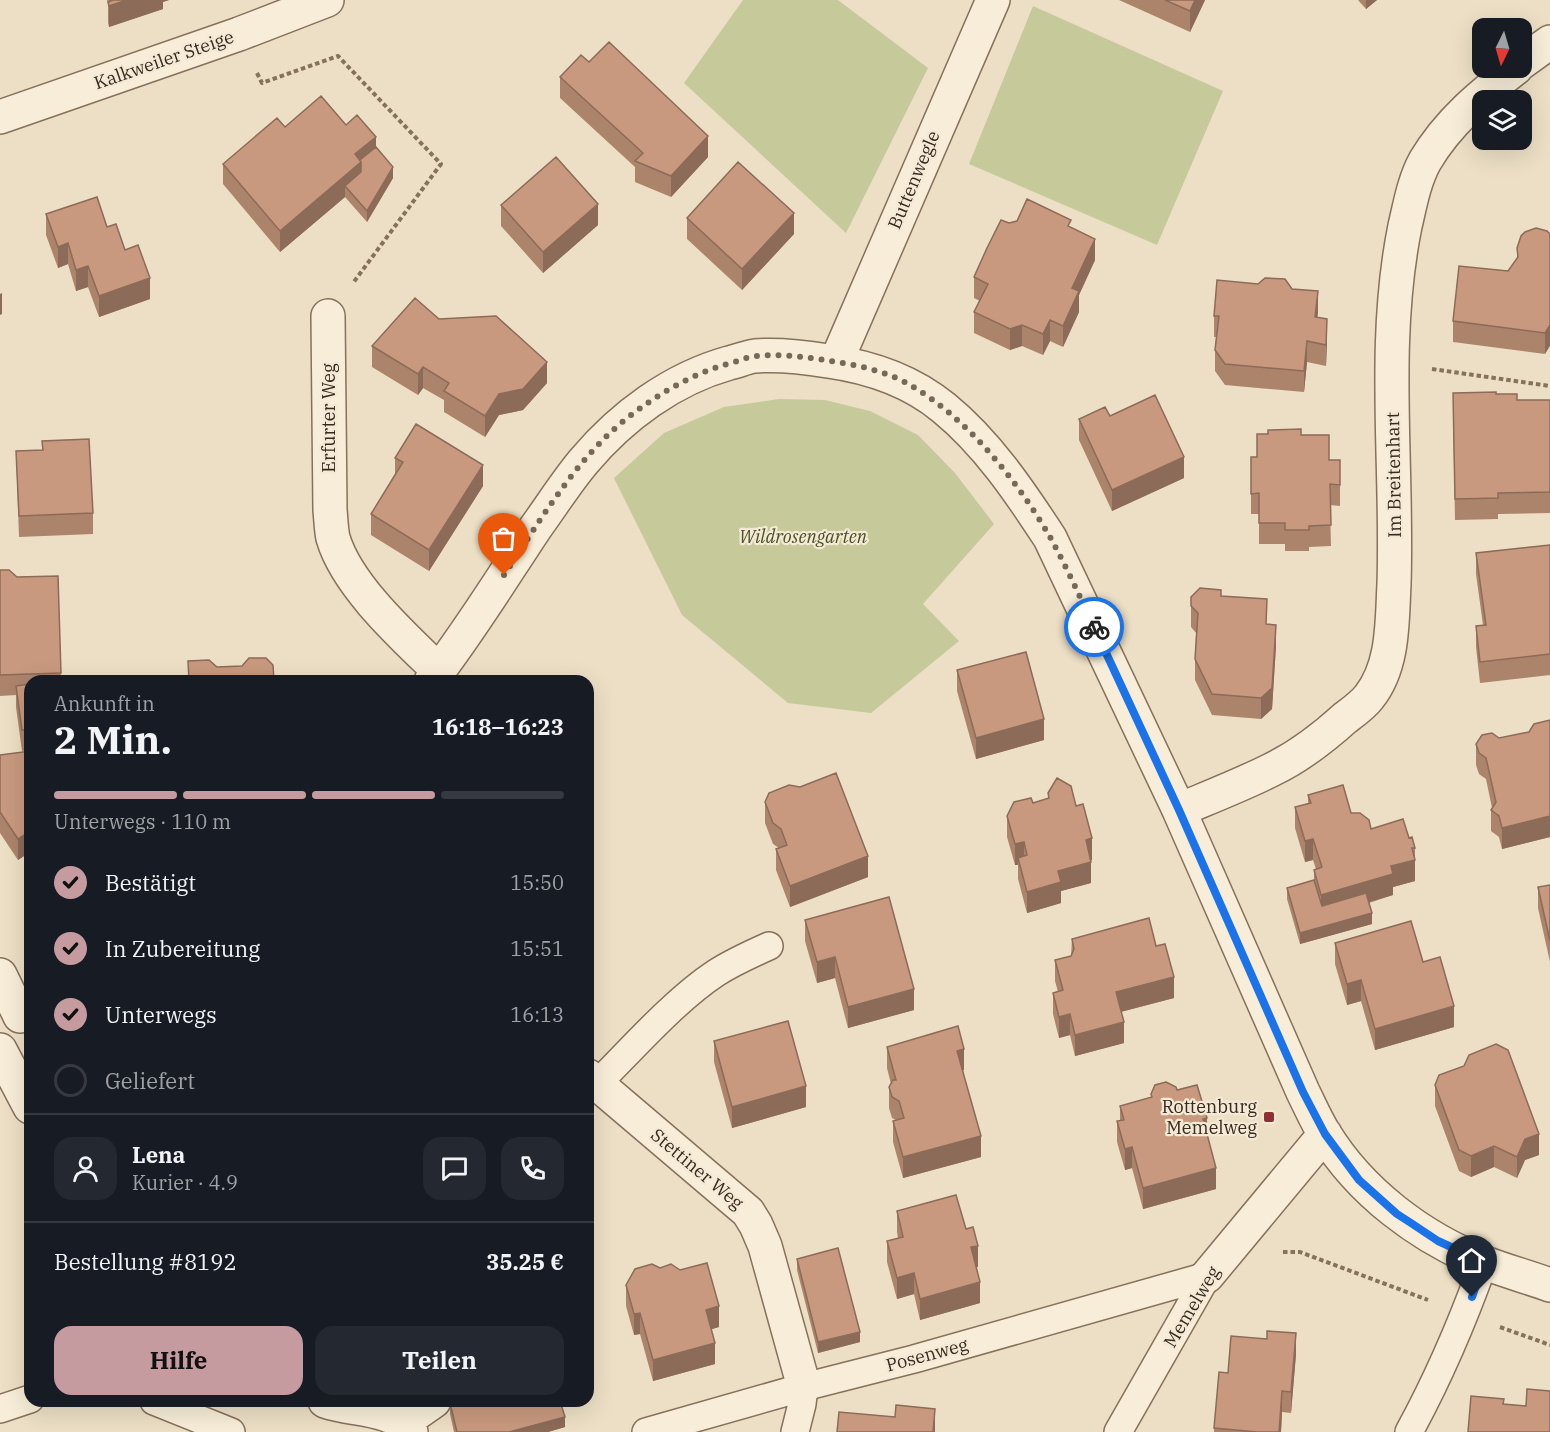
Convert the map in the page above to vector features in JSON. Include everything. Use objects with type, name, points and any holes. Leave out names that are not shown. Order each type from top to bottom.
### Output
[{"type":"street","name":"Kalkweiler Steige","points":[[0,117],[239,34],[327,0]]},
{"type":"street","name":"Buttenwegle","points":[[837,362],[993,0]]},
{"type":"street","points":[[1532,55],[1550,42]]},
{"type":"street","name":"Im Breitenhart","points":[[1179,810],[1273,769],[1330,732],[1369,697],[1384,668],[1392,634],[1395,539],[1393,364],[1396,288],[1410,202],[1424,164],[1444,132],[1477,98],[1503,78]]},
{"type":"street","name":"Erfurter Weg","points":[[328,316],[330,510],[333,538],[345,564],[364,591],[434,675]]},
{"type":"street","points":[[436,675],[584,460],[625,420],[665,390],[708,369],[754,356],[796,356],[837,362],[876,370],[909,384],[944,408],[969,432],[1024,498],[1050,538],[1179,810],[1303,1092],[1325,1134],[1359,1180],[1397,1214],[1438,1241],[1484,1262],[1550,1285]]},
{"type":"street","points":[[0,975],[17,1018]]},
{"type":"street","points":[[0,1050],[24,1096]]},
{"type":"street","name":"Stettiner Weg","points":[[594,1081],[748,1212],[765,1246],[804,1387]]},
{"type":"street","name":"Memelweg","points":[[1207,1276],[1325,1134]]},
{"type":"street","points":[[352,1407],[365,1408],[407,1427],[428,1407]]},
{"type":"lane","points":[[594,1079],[701,985],[739,959],[770,946]]},
{"type":"lane","points":[[1409,1432],[1442,1369],[1466,1314],[1484,1262]]},
{"type":"lane","name":"Posenweg","points":[[646,1432],[1207,1276]]},
{"type":"lane","name":"Memelweg","points":[[1118,1432],[1207,1276]]},
{"type":"lane","points":[[795,1432],[804,1387]]},
{"type":"lane","points":[[0,1409],[24,1401]]},
{"type":"lane","points":[[167,1407],[214,1429]]},
{"type":"path","points":[[239,34],[262,83],[338,56],[441,164],[328,316]]},
{"type":"path","points":[[1393,364],[1550,386]]},
{"type":"path","points":[[1272,1252],[1300,1252],[1550,1345]]},
{"type":"green space","points":[[743,0],[838,0],[928,68],[846,233],[684,83]]},
{"type":"green space","points":[[1033,6],[1223,91],[1157,245],[969,164]]},
{"type":"green space","name":"Wildrosengarten","points":[[779,399],[825,400],[870,411],[918,435],[955,473],[994,524],[923,604],[959,641],[871,713],[788,703],[682,615],[614,478],[664,433],[724,407]]},
{"type":"building","points":[[127,0],[109,6],[108,2]]},
{"type":"building","points":[[1165,0],[1195,0],[1190,11]]},
{"type":"building","points":[[609,42],[708,136],[671,176],[635,161],[643,153],[560,77],[581,55],[589,62]]},
{"type":"building","points":[[321,96],[346,125],[357,115],[376,137],[355,154],[361,162],[280,231],[223,164],[277,118],[285,127]]},
{"type":"building","points":[[376,147],[393,167],[367,211],[345,186],[361,172],[360,160]]},
{"type":"building","points":[[556,157],[598,204],[543,252],[501,205]]},
{"type":"building","points":[[738,162],[794,213],[742,269],[687,218]]},
{"type":"building","points":[[97,197],[107,227],[116,224],[125,250],[138,245],[150,278],[99,296],[88,266],[76,270],[68,243],[58,247],[46,214]]},
{"type":"building","points":[[1027,199],[1071,220],[1068,226],[1095,239],[1072,288],[1079,291],[1063,326],[1050,320],[1043,334],[1022,325],[1010,329],[974,312],[988,284],[974,277],[987,248],[1001,220],[1009,223],[1017,221]]},
{"type":"building","points":[[1536,228],[1550,234],[1550,325],[1545,333],[1453,321],[1459,266],[1508,271],[1518,257],[1517,248],[1521,236]]},
{"type":"building","points":[[1265,278],[1285,279],[1292,289],[1318,291],[1315,317],[1327,319],[1326,345],[1307,341],[1304,371],[1225,364],[1215,350],[1219,316],[1214,316],[1217,280],[1258,284]]},
{"type":"building","points":[[415,298],[439,319],[496,316],[547,362],[523,389],[499,394],[485,416],[444,391],[449,383],[423,367],[418,374],[372,346]]},
{"type":"building","points":[[1496,392],[1496,394],[1517,394],[1517,400],[1550,400],[1550,492],[1498,493],[1498,498],[1455,499],[1453,393]]},
{"type":"building","points":[[1155,395],[1184,457],[1112,490],[1079,419],[1105,407],[1110,416]]},
{"type":"building","points":[[416,424],[483,465],[429,550],[371,514],[403,462],[395,458]]},
{"type":"building","points":[[1301,429],[1301,435],[1329,435],[1329,460],[1340,460],[1340,485],[1330,484],[1331,525],[1309,526],[1309,530],[1285,530],[1285,523],[1259,523],[1259,493],[1251,494],[1251,457],[1257,457],[1257,434],[1268,434],[1268,430]]},
{"type":"building","points":[[89,439],[93,513],[19,516],[16,451],[43,450],[42,441]]},
{"type":"building","points":[[1550,545],[1550,654],[1480,662],[1476,626],[1486,625],[1476,553]]},
{"type":"building","points":[[0,570],[9,570],[17,577],[58,576],[61,673],[0,675]]},
{"type":"building","points":[[1200,588],[1221,590],[1221,596],[1267,599],[1266,624],[1276,625],[1272,688],[1261,698],[1212,694],[1195,659],[1198,613],[1191,606],[1191,597]]},
{"type":"building","points":[[1026,652],[1044,719],[976,738],[957,670]]},
{"type":"building","points":[[249,658],[266,658],[273,665],[274,675],[189,675],[188,661],[209,660],[217,667],[242,666]]},
{"type":"building","points":[[24,685],[24,730],[22,730],[16,686]]},
{"type":"building","points":[[1550,720],[1550,816],[1502,828],[1499,816],[1491,810],[1496,802],[1486,758],[1479,753],[1476,744],[1482,735],[1492,733],[1499,738],[1529,732],[1534,724]]},
{"type":"building","points":[[24,752],[24,835],[18,839],[0,812],[0,755]]},
{"type":"building","points":[[836,773],[868,856],[790,886],[776,849],[787,845],[781,829],[773,823],[765,802],[769,793],[789,785],[800,787]]},
{"type":"building","points":[[1057,778],[1071,786],[1076,806],[1083,804],[1092,838],[1086,840],[1091,862],[1058,871],[1061,882],[1027,892],[1018,858],[1027,855],[1024,842],[1015,844],[1007,816],[1014,802],[1031,798],[1033,803],[1049,798],[1048,793]]},
{"type":"building","points":[[1343,785],[1351,813],[1360,813],[1369,820],[1371,829],[1403,819],[1409,838],[1412,837],[1415,860],[1391,866],[1393,874],[1321,895],[1314,870],[1322,867],[1313,839],[1305,841],[1295,807],[1311,803],[1308,795]]},
{"type":"building","points":[[1314,880],[1322,906],[1366,893],[1372,913],[1300,933],[1287,888]]},
{"type":"building","points":[[1550,885],[1550,941],[1538,887]]},
{"type":"building","points":[[889,897],[914,989],[848,1007],[835,957],[817,962],[805,920]]},
{"type":"building","points":[[1149,918],[1156,946],[1165,944],[1174,977],[1116,992],[1124,1022],[1075,1035],[1070,1014],[1059,1017],[1053,993],[1063,990],[1055,960],[1071,956],[1074,949],[1072,939]]},
{"type":"building","points":[[1411,921],[1423,962],[1440,957],[1454,1006],[1375,1029],[1361,980],[1347,984],[1335,943]]},
{"type":"building","points":[[788,1021],[806,1086],[732,1107],[714,1041]]},
{"type":"building","points":[[958,1026],[964,1049],[957,1051],[981,1136],[903,1157],[893,1121],[904,1118],[899,1101],[892,1097],[889,1087],[893,1080],[896,1080],[887,1047]]},
{"type":"building","points":[[1496,1044],[1508,1050],[1539,1134],[1525,1139],[1517,1157],[1494,1146],[1471,1156],[1459,1150],[1435,1085],[1439,1075],[1464,1066],[1469,1055]]},
{"type":"building","points":[[1166,1082],[1176,1087],[1177,1090],[1197,1085],[1207,1118],[1203,1119],[1216,1168],[1143,1188],[1132,1147],[1125,1149],[1117,1121],[1124,1120],[1120,1106],[1152,1097],[1155,1085]]},
{"type":"building","points":[[956,1195],[966,1229],[973,1227],[978,1246],[971,1247],[980,1282],[920,1299],[914,1273],[897,1278],[887,1241],[903,1237],[897,1211]]},
{"type":"building","points":[[838,1248],[860,1332],[818,1342],[797,1259]]},
{"type":"building","points":[[707,1263],[719,1306],[706,1310],[715,1343],[653,1360],[640,1313],[634,1314],[626,1285],[635,1269],[652,1264],[660,1268],[671,1264],[680,1270]]},
{"type":"building","points":[[1267,1331],[1296,1333],[1291,1392],[1282,1391],[1279,1432],[1214,1428],[1219,1372],[1228,1373],[1231,1336],[1267,1339]]},
{"type":"building","points":[[1527,1389],[1550,1391],[1550,1432],[1468,1432],[1471,1396],[1504,1399],[1503,1404],[1526,1406]]},
{"type":"building","points":[[896,1405],[935,1409],[933,1432],[837,1432],[839,1412],[895,1417]]},
{"type":"building","points":[[451,1407],[562,1407],[565,1417],[509,1432],[457,1432]]},
{"type":"way so far","points":[[504,575],[584,460],[625,420],[665,390],[708,369],[754,356],[796,356],[876,370],[909,384],[944,408],[969,432],[1024,498],[1050,538],[1094,627]]},
{"type":"place","name":"Rottenburg Memelweg","points":[[1269,1117]]},
{"type":"route","points":[[1094,627],[1179,810],[1303,1092],[1325,1134],[1359,1180],[1397,1214],[1438,1241],[1484,1262],[1472,1297]]}]
